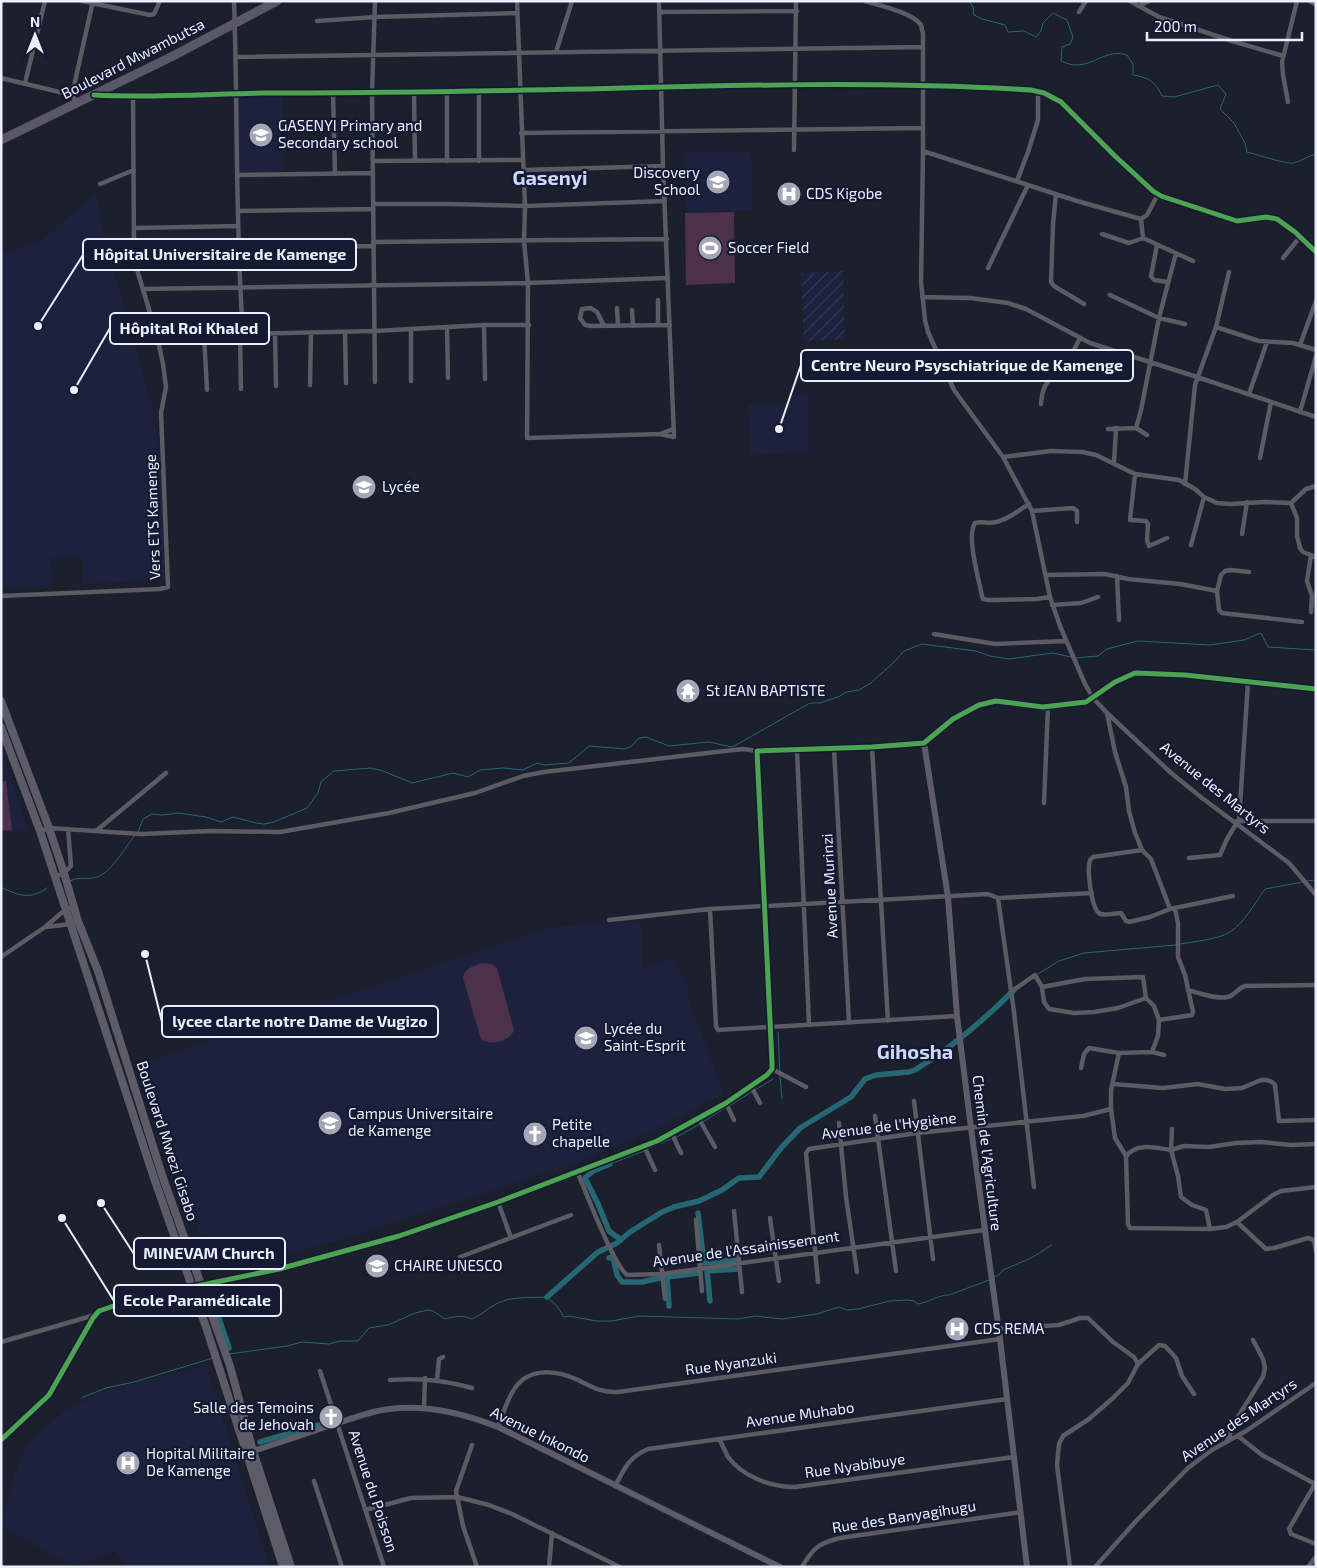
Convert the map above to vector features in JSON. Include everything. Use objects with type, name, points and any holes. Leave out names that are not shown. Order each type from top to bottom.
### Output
[{"type":"highway","name":"Boulevard Mwambutsa","points":[[1,140],[172,57],[277,1]]},
{"type":"main road","points":[[1,701],[65,876]]},
{"type":"main road","points":[[1,727],[56,879]]},
{"type":"main road","name":"Boulevard Mwezi Gisabo","points":[[65,876],[78,921],[98,972],[162,1175],[230,1366],[250,1452]]},
{"type":"main road","name":"Boulevard Mwezi Gisabo","points":[[56,879],[124,1088],[250,1452],[276,1533],[283,1567]]},
{"type":"main road","points":[[124,1088],[134,1086]]},
{"type":"main road","points":[[224,1380],[233,1378]]},
{"type":"main road","name":"Boulevard Mwezi Gisabo","points":[[276,1533],[292,1567]]},
{"type":"street","points":[[25,83],[46,1]]},
{"type":"street","points":[[82,1],[150,15],[154,14],[160,1]]},
{"type":"street","points":[[234,1],[241,389]]},
{"type":"street","points":[[375,1],[372,55],[375,382]]},
{"type":"street","points":[[517,1],[525,206],[524,241],[529,325],[527,438],[660,434],[674,437],[663,166],[659,1]]},
{"type":"street","points":[[556,52],[572,1]]},
{"type":"street","points":[[794,150],[796,1]]},
{"type":"street","name":"Avenue des Martyrs","points":[[865,1],[896,11],[913,18],[921,24],[923,33],[922,297],[928,332],[954,390],[1003,457],[1029,504],[1052,605],[1085,684],[1095,700],[1107,713],[1170,772],[1289,862],[1316,896]]},
{"type":"street","points":[[1079,12],[1086,1]]},
{"type":"street","points":[[1130,1],[1159,17],[1283,56]]},
{"type":"street","points":[[1138,6],[1149,1]]},
{"type":"street","points":[[1288,102],[1283,76],[1283,56],[1297,1]]},
{"type":"street","points":[[1311,1],[1316,4]]},
{"type":"street","points":[[72,95],[93,2]]},
{"type":"street","points":[[660,12],[796,11]]},
{"type":"street","points":[[317,21],[375,17],[517,13]]},
{"type":"street","points":[[236,57],[923,47]]},
{"type":"street","points":[[1,78],[72,95],[77,103]]},
{"type":"street","points":[[94,95],[133,97],[236,94],[479,92],[796,84],[1018,89],[1038,92],[1054,97],[1061,102],[1158,194],[1169,200],[1237,221],[1266,217],[1277,219],[1316,252]]},
{"type":"street","points":[[414,92],[415,161]]},
{"type":"street","points":[[447,92],[447,161]]},
{"type":"street","points":[[479,92],[479,161]]},
{"type":"street","points":[[1017,181],[1038,120],[1038,92]]},
{"type":"street","points":[[334,93],[335,173]]},
{"type":"street","points":[[133,97],[134,249],[142,289],[157,336],[345,332],[484,325],[529,325]]},
{"type":"street","points":[[522,133],[923,128]]},
{"type":"street","points":[[923,151],[1141,219]]},
{"type":"street","points":[[373,161],[523,160]]},
{"type":"street","points":[[523,170],[663,166]]},
{"type":"street","points":[[100,184],[134,170]]},
{"type":"street","points":[[237,175],[373,173]]},
{"type":"street","points":[[988,268],[1028,185]]},
{"type":"street","points":[[1056,194],[1051,282],[1054,286],[1084,304]]},
{"type":"street","points":[[1141,219],[1147,215],[1158,194]]},
{"type":"street","points":[[238,211],[450,204],[525,206],[665,201]]},
{"type":"street","points":[[1141,219],[1142,238]]},
{"type":"street","points":[[134,228],[238,226]]},
{"type":"street","points":[[1102,234],[1129,243],[1142,238],[1193,261]]},
{"type":"street","points":[[1283,258],[1300,237]]},
{"type":"street","points":[[134,249],[667,239]]},
{"type":"street","points":[[1157,245],[1151,276],[1154,280],[1168,282]]},
{"type":"street","points":[[1136,428],[1159,318],[1176,253]]},
{"type":"street","points":[[1185,484],[1191,412],[1197,377],[1216,327],[1229,272]]},
{"type":"street","points":[[142,289],[528,283],[668,278]]},
{"type":"street","points":[[1110,295],[1159,318],[1185,324]]},
{"type":"street","points":[[922,297],[970,298],[1008,303],[1026,309],[1080,338],[1316,418]]},
{"type":"street","points":[[658,300],[658,325]]},
{"type":"street","points":[[1300,345],[1316,301]]},
{"type":"street","points":[[604,326],[597,312],[591,308],[582,310],[580,318],[585,325],[604,326],[633,326],[670,325]]},
{"type":"street","points":[[617,308],[618,326]]},
{"type":"street","points":[[632,310],[633,326]]},
{"type":"street","points":[[484,325],[485,379]]},
{"type":"street","points":[[447,327],[448,378]]},
{"type":"street","points":[[1216,327],[1259,341],[1300,345],[1316,350]]},
{"type":"street","points":[[410,329],[411,382]]},
{"type":"street","points":[[345,332],[346,382]]},
{"type":"street","points":[[275,333],[276,386]]},
{"type":"street","points":[[310,385],[311,333]]},
{"type":"street","points":[[204,335],[207,390]]},
{"type":"street","name":"Vers ETS Kamenge","points":[[1,596],[160,589],[168,587],[161,413],[166,387],[157,336]]},
{"type":"street","points":[[1041,404],[1043,387],[1067,362],[1080,338]]},
{"type":"street","points":[[1249,394],[1267,342]]},
{"type":"street","points":[[1300,412],[1316,356]]},
{"type":"street","points":[[1260,458],[1271,402]]},
{"type":"street","points":[[1114,463],[1116,428]]},
{"type":"street","points":[[1108,429],[1136,428],[1147,435]]},
{"type":"street","points":[[660,434],[673,429]]},
{"type":"street","points":[[1003,457],[1068,450],[1096,455],[1135,474],[1179,480],[1204,497],[1224,504],[1246,502],[1291,504],[1306,489],[1316,486]]},
{"type":"street","points":[[1135,474],[1130,520],[1147,522],[1149,546],[1167,538]]},
{"type":"street","points":[[1190,544],[1204,497]]},
{"type":"street","points":[[1242,534],[1246,502]]},
{"type":"street","points":[[1029,504],[1002,521],[994,523],[979,522],[973,526],[974,554],[982,596],[989,600],[1050,597]]},
{"type":"street","points":[[1291,504],[1296,518],[1300,548],[1303,552],[1313,556],[1307,581],[1312,596],[1311,612]]},
{"type":"street","points":[[1032,511],[1073,508],[1077,511],[1077,522]]},
{"type":"street","points":[[1250,572],[1231,570],[1225,571],[1221,575],[1217,590],[1219,610],[1222,613],[1302,622]]},
{"type":"street","points":[[1046,574],[1084,573],[1117,576],[1128,579],[1180,584],[1205,590],[1217,590]]},
{"type":"street","points":[[1117,576],[1120,620]]},
{"type":"street","points":[[1052,605],[1081,604],[1098,597]]},
{"type":"street","points":[[934,634],[994,644],[1066,641]]},
{"type":"street","points":[[40,831],[49,828],[159,835],[212,831],[264,833],[290,831],[475,793],[523,776],[544,772],[716,752],[872,747],[924,743],[953,719],[978,705],[996,701],[1048,706],[1086,702],[1095,700],[1115,682],[1135,673],[1185,675],[1316,689]]},
{"type":"street","points":[[1189,858],[1220,855],[1236,822],[1248,682]]},
{"type":"street","points":[[1044,803],[1048,706]]},
{"type":"street","points":[[1107,713],[1115,752],[1126,787],[1132,821],[1142,850],[1151,859],[1178,923],[1178,957],[1193,1012],[1192,1015],[1159,1020]]},
{"type":"street","name":"Chemin de l'Agriculture","points":[[924,743],[948,897],[961,1047],[1000,1339],[1027,1567]]},
{"type":"street","points":[[872,747],[888,1020]]},
{"type":"street","name":"Avenue Murinzi","points":[[834,748],[849,1022]]},
{"type":"street","points":[[797,750],[809,1024]]},
{"type":"street","points":[[1,1440],[49,1395],[99,1311],[160,1290],[192,1287],[262,1273],[390,1238],[498,1202],[672,1134],[726,1103],[767,1075],[772,1068],[757,751]]},
{"type":"street","points":[[96,831],[166,773]]},
{"type":"street","points":[[1236,822],[1316,822]]},
{"type":"street","points":[[56,879],[65,876],[71,864],[68,830]]},
{"type":"street","points":[[1142,850],[1093,857],[1090,860],[1088,865],[1097,912],[1101,914],[1121,913],[1126,921],[1129,922],[1173,909],[1233,896]]},
{"type":"street","points":[[609,920],[710,909],[988,894],[998,898],[1092,893]]},
{"type":"street","points":[[998,898],[1012,991],[1034,1187]]},
{"type":"street","points":[[1,957],[45,927],[65,910],[74,907]]},
{"type":"street","points":[[710,909],[716,1028],[720,1030],[958,1016]]},
{"type":"street","points":[[45,927],[70,924],[78,921]]},
{"type":"street","points":[[1012,991],[1035,975],[1042,986],[1044,1002],[1049,1009],[1074,1013],[1106,1011],[1146,998]]},
{"type":"street","points":[[1042,986],[1085,979],[1141,976],[1143,978],[1146,998],[1154,1006],[1159,1020],[1158,1036],[1152,1052]]},
{"type":"street","points":[[1188,990],[1222,998],[1230,997],[1245,986],[1316,985]]},
{"type":"street","points":[[1081,1068],[1084,1054],[1089,1048],[1119,1053],[1152,1052],[1164,1055]]},
{"type":"street","points":[[1119,1053],[1113,1084],[1111,1109],[1115,1138],[1126,1156],[1128,1224],[1130,1228],[1210,1229],[1226,1227],[1237,1222],[1281,1191],[1316,1187]]},
{"type":"street","points":[[772,1068],[806,1087]]},
{"type":"street","points":[[1113,1084],[1163,1088],[1198,1084],[1225,1089],[1242,1088],[1261,1080],[1267,1080],[1275,1085],[1280,1120],[1316,1120]]},
{"type":"street","points":[[751,1086],[760,1102]]},
{"type":"street","points":[[914,1101],[933,1259]]},
{"type":"street","points":[[726,1103],[734,1120]]},
{"type":"street","name":"Avenue de l'Hygiène","points":[[818,1282],[806,1153],[809,1148],[1026,1120],[1083,1116],[1111,1109]]},
{"type":"street","points":[[876,1116],[896,1271]]},
{"type":"street","points":[[699,1119],[715,1147]]},
{"type":"street","points":[[840,1123],[840,1144],[857,1272]]},
{"type":"street","points":[[1172,1129],[1171,1150],[1178,1176],[1181,1198],[1206,1210],[1210,1229]]},
{"type":"street","points":[[672,1134],[681,1153]]},
{"type":"street","points":[[1126,1156],[1134,1148],[1140,1147],[1171,1150],[1184,1146],[1209,1147],[1236,1143],[1316,1144]]},
{"type":"street","points":[[644,1146],[655,1170]]},
{"type":"street","name":"Avenue de l'Assainissement","points":[[577,1171],[622,1271],[627,1275],[662,1274],[984,1230]]},
{"type":"street","points":[[498,1202],[511,1238]]},
{"type":"street","points":[[734,1211],[742,1292]]},
{"type":"street","points":[[460,1257],[571,1215]]},
{"type":"street","points":[[770,1218],[779,1281]]},
{"type":"street","points":[[696,1220],[702,1291]]},
{"type":"street","points":[[1237,1222],[1266,1249],[1308,1238],[1314,1240],[1316,1251]]},
{"type":"street","points":[[659,1245],[665,1299]]},
{"type":"street","points":[[1,1342],[95,1315]]},
{"type":"street","points":[[998,1329],[1059,1325],[1080,1318],[1088,1318],[1113,1342],[1134,1357],[1138,1364]]},
{"type":"street","name":"Rue Nyanzuki","points":[[498,1427],[516,1386],[536,1374],[558,1373],[595,1389],[609,1393],[623,1392],[1000,1339]]},
{"type":"street","points":[[1227,1441],[1236,1420],[1263,1377],[1265,1368],[1263,1359],[1253,1340]]},
{"type":"street","points":[[1070,1567],[1057,1465],[1059,1444],[1063,1436],[1089,1419],[1114,1398],[1128,1383],[1138,1364],[1159,1345],[1165,1346],[1176,1358],[1182,1376],[1194,1394]]},
{"type":"street","points":[[438,1380],[438,1362],[443,1357]]},
{"type":"street","name":"Avenue du Poisson","points":[[320,1371],[384,1567]]},
{"type":"street","points":[[424,1408],[425,1378]]},
{"type":"street","points":[[390,1380],[425,1378],[472,1388]]},
{"type":"street","name":"Avenue des Martyrs","points":[[1095,1567],[1137,1520],[1188,1468],[1316,1383]]},
{"type":"street","name":"Avenue Muhabo","points":[[615,1486],[628,1462],[637,1454],[648,1449],[1007,1399]]},
{"type":"street","name":"Avenue Inkondo","points":[[250,1452],[383,1410],[424,1408],[462,1414],[498,1427],[780,1567]]},
{"type":"street","points":[[1238,1436],[1262,1456],[1315,1483],[1289,1530],[1291,1534],[1316,1544]]},
{"type":"street","name":"Rue Nyabibuye","points":[[719,1439],[728,1456],[739,1468],[759,1480],[781,1487],[795,1487],[1014,1457]]},
{"type":"street","points":[[472,1445],[458,1483],[457,1497],[463,1526],[477,1567]]},
{"type":"street","points":[[314,1481],[342,1567]]},
{"type":"street","points":[[365,1510],[411,1498],[457,1497],[489,1505],[512,1514],[620,1567]]},
{"type":"street","name":"Rue des Banyagihugu","points":[[802,1567],[815,1547],[840,1538],[1021,1512]]},
{"type":"street","points":[[549,1567],[552,1533]]},
{"type":"street","points":[[1308,1567],[1316,1557]]},
{"type":"street","points":[[606,1560],[606,1567]]},
{"type":"shaded area","name":"GASENYI Primary and Secondary school","points":[[283,98],[284,172],[239,172],[238,99]]},
{"type":"shaded area","name":"Discovery School","points":[[751,151],[753,210],[686,213],[683,153]]},
{"type":"shaded area","points":[[95,193],[117,283],[153,409],[162,471],[165,580],[83,584],[82,557],[51,558],[52,586],[1,589],[1,254],[41,241]]},
{"type":"shaded area","name":"Soccer Field","points":[[734,212],[735,283],[686,285],[685,213]]},
{"type":"shaded area","points":[[843,271],[845,339],[804,341],[801,273]]},
{"type":"shaded area","points":[[808,393],[809,453],[750,455],[748,404],[789,403],[789,394]]},
{"type":"shaded area","points":[[1,748],[28,830],[1,833]]},
{"type":"shaded area","points":[[6,781],[12,830],[1,831],[1,782]]},
{"type":"shaded area","name":"Campus Universitaire de Kamenge","points":[[641,921],[642,966],[645,968],[675,958],[687,986],[690,1003],[724,1094],[642,1136],[565,1167],[351,1237],[214,1274],[142,1064],[551,927]]},
{"type":"shaded area","points":[[482,963],[491,964],[497,968],[514,1030],[512,1034],[499,1042],[489,1042],[481,1039],[463,978],[473,966]]},
{"type":"shaded area","name":"CDS REMA","points":[[961,1316],[966,1342],[953,1344],[949,1317]]},
{"type":"shaded area","name":"Hopital Militaire De Kamenge","points":[[206,1366],[270,1567],[126,1567],[115,1551],[73,1566],[1,1527],[1,1514],[23,1451],[37,1435],[63,1412],[103,1391]]},
{"type":"waterway","points":[[969,1],[973,7],[974,15],[1005,25],[1008,32],[1024,31],[1036,37],[1041,31],[1043,23],[1053,13],[1067,20],[1073,37],[1070,44],[1062,47],[1061,61],[1079,65],[1110,55],[1127,55],[1133,64],[1133,75],[1151,81],[1162,96],[1174,97],[1218,85],[1226,94],[1220,109],[1234,123],[1245,143],[1247,152],[1291,163],[1316,154]]},
{"type":"waterway","points":[[1075,658],[1098,656],[1107,649],[1138,641],[1210,645],[1244,640],[1261,633],[1268,647],[1316,650]]},
{"type":"waterway","points":[[138,832],[143,819],[152,814],[179,813],[206,817],[221,822],[233,817],[264,824],[274,822],[307,808],[318,793],[321,782],[334,771],[371,768],[412,783],[453,773],[468,777],[480,770],[503,768],[523,770],[537,763],[544,765],[569,763],[589,746],[625,749],[632,746],[639,738],[646,737],[669,746],[709,742],[732,747],[810,703],[820,703],[846,692],[859,690],[871,683],[904,651],[922,644],[976,651],[990,656],[1009,659],[1053,653],[1071,657]]},
{"type":"waterway","points":[[70,881],[94,878],[103,874],[135,835]]},
{"type":"waterway","points":[[1307,881],[1316,880]]},
{"type":"waterway","points":[[1180,944],[1220,937],[1230,932],[1249,912],[1265,889],[1303,882]]},
{"type":"waterway","points":[[1,887],[13,893],[24,895],[35,894],[47,888]]},
{"type":"waterway","points":[[1038,974],[1059,961],[1084,953],[1176,945]]},
{"type":"waterway","points":[[547,1297],[598,1252],[617,1243],[630,1232],[662,1212],[699,1201],[722,1190],[739,1178],[759,1177],[781,1148],[800,1128],[851,1097],[865,1079],[876,1075],[915,1070],[967,1033],[1014,990]]},
{"type":"waterway","points":[[778,1032],[780,1072]]},
{"type":"waterway","points":[[780,1076],[782,1099]]},
{"type":"waterway","points":[[729,1106],[773,1079]]},
{"type":"waterway","points":[[703,1122],[725,1108]]},
{"type":"waterway","points":[[675,1138],[700,1124]]},
{"type":"waterway","points":[[647,1149],[671,1139]]},
{"type":"waterway","points":[[610,1164],[644,1151]]},
{"type":"waterway","points":[[610,1164],[593,1171],[585,1178],[609,1231],[621,1240]]},
{"type":"waterway","points":[[532,1192],[571,1178]]},
{"type":"waterway","points":[[698,1213],[704,1263],[735,1260]]},
{"type":"waterway","points":[[424,1231],[458,1219]]},
{"type":"waterway","points":[[994,1277],[1003,1270],[1031,1258],[1052,1245]]},
{"type":"waterway","points":[[609,1258],[613,1257],[617,1275],[622,1282],[642,1282],[660,1278]]},
{"type":"waterway","points":[[462,1273],[457,1265],[464,1258]]},
{"type":"waterway","points":[[710,1301],[707,1271],[738,1269]]},
{"type":"waterway","points":[[669,1306],[667,1277],[699,1273]]},
{"type":"waterway","points":[[210,1288],[239,1280]]},
{"type":"waterway","points":[[229,1354],[287,1346],[302,1342],[329,1344],[340,1341],[358,1341],[369,1328],[388,1325],[415,1313],[428,1310],[445,1319],[458,1316],[472,1319],[502,1301],[521,1298],[547,1297],[557,1306],[564,1317],[569,1316],[597,1321],[611,1321],[640,1316],[738,1319],[755,1316],[782,1319],[817,1314],[839,1307],[847,1310],[858,1309],[890,1301],[908,1300],[918,1304],[989,1280]]},
{"type":"waterway","points":[[210,1292],[229,1348]]},
{"type":"waterway","points":[[81,1398],[106,1388],[134,1382],[213,1358]]},
{"type":"waterway","points":[[260,1442],[333,1421]]},
{"type":"cycle path","points":[[94,95],[158,96],[810,85],[921,85],[1031,90],[1044,93],[1061,102],[1115,156],[1161,196],[1237,221],[1266,217],[1277,219],[1295,232],[1316,252]]},
{"type":"cycle path","points":[[1,1440],[49,1395],[93,1318],[99,1311],[163,1289],[192,1287],[279,1269],[399,1236],[498,1202],[657,1141],[726,1103],[767,1075],[772,1069],[772,1062],[757,751],[872,747],[924,743],[953,719],[979,705],[996,701],[1043,707],[1086,702],[1115,682],[1135,673],[1185,675],[1316,689]]},
{"type":"place","name":"GASENYI Primary and Secondary school","points":[[261,135]]},
{"type":"place","name":"Discovery School","points":[[718,182]]},
{"type":"place","name":"CDS Kigobe","points":[[789,194]]},
{"type":"place","name":"Soccer Field","points":[[710,248]]},
{"type":"place","name":"Hôpital Universitaire de Kamenge","points":[[38,326]]},
{"type":"place","name":"Hôpital Roi Khaled","points":[[74,390]]},
{"type":"place","name":"Centre Neuro Psyschiatrique de Kamenge","points":[[779,429]]},
{"type":"place","name":"Lycée","points":[[364,487]]},
{"type":"place","name":"St JEAN BAPTISTE","points":[[688,691]]},
{"type":"place","name":"lycee clarte notre Dame de Vugizo","points":[[145,954]]},
{"type":"place","name":"Lycée du Saint-Esprit","points":[[586,1038]]},
{"type":"place","name":"Campus Universitaire de Kamenge","points":[[330,1123]]},
{"type":"place","name":"Petite chapelle","points":[[535,1134]]},
{"type":"place","name":"MINEVAM Church","points":[[101,1203]]},
{"type":"place","name":"Ecole Paramédicale","points":[[62,1218]]},
{"type":"place","name":"CHAIRE UNESCO","points":[[377,1266]]},
{"type":"place","name":"CDS REMA","points":[[957,1329]]},
{"type":"place","name":"Salle des Temoins de Jehovah","points":[[331,1417]]},
{"type":"place","name":"Hopital Militaire De Kamenge","points":[[128,1463]]},
{"type":"district","name":"Gasenyi","points":[[550,178]]},
{"type":"district","name":"Gihosha","points":[[915,1052]]}]
